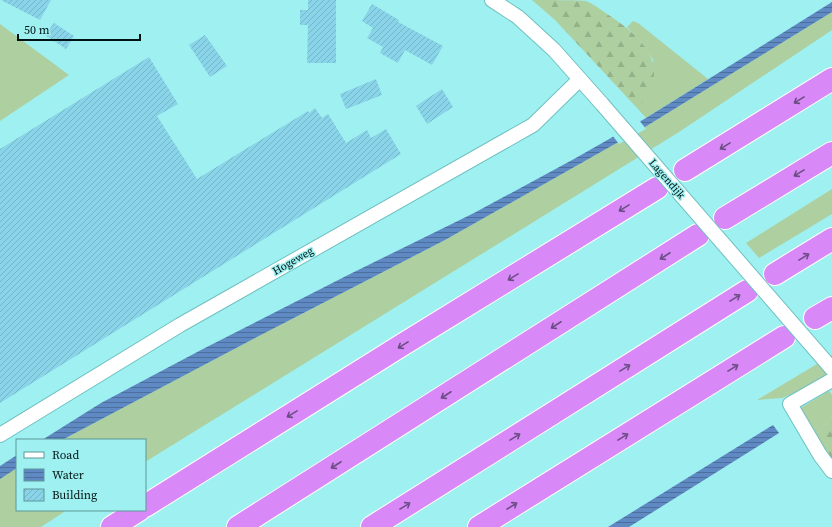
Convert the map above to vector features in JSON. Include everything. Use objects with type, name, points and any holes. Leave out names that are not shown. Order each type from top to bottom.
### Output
[{"type":"highway","points":[[685,170],[832,79]]},
{"type":"highway","points":[[725,218],[832,153]]},
{"type":"highway","points":[[146,505],[657,188]]},
{"type":"highway","points":[[238,527],[698,235]]},
{"type":"highway","points":[[775,274],[832,239]]},
{"type":"highway","points":[[372,527],[747,290]]},
{"type":"highway","points":[[479,527],[784,337]]},
{"type":"highway","points":[[112,527],[137,511]]},
{"type":"street","name":"Lagendijk","points":[[492,0],[518,17],[554,50],[832,369]]},
{"type":"street","name":"Hogeweg","points":[[0,435],[180,325],[532,125],[580,79]]},
{"type":"street","points":[[832,380],[790,404],[820,455],[832,471]]},
{"type":"green space","points":[[532,0],[586,1],[616,20],[634,34],[648,51],[652,60],[654,71],[653,82],[650,89],[645,99],[637,108],[555,20]]},
{"type":"green space","points":[[832,12],[832,30],[679,132],[146,461],[146,439],[64,439],[445,240],[645,127]]},
{"type":"green space","points":[[633,21],[638,23],[708,79],[646,118],[637,108],[646,97],[653,60],[643,44],[627,27]]},
{"type":"green space","points":[[0,24],[69,75],[0,121]]},
{"type":"green space","points":[[832,189],[832,214],[759,258],[746,243]]},
{"type":"green space","points":[[832,355],[832,374],[804,389],[782,398],[757,400]]},
{"type":"green space","points":[[829,391],[832,395],[832,417],[815,435],[799,409]]},
{"type":"green space","points":[[832,417],[832,462],[815,435]]},
{"type":"green space","points":[[16,469],[16,511],[65,511],[41,527],[0,527],[0,479]]},
{"type":"water","points":[[832,2],[832,12],[645,127],[445,240],[64,439],[44,439],[101,403],[348,275],[474,213],[646,118]]},
{"type":"water","points":[[773,425],[779,433],[629,527],[608,527]]},
{"type":"water","points":[[16,456],[16,469],[0,479],[0,466]]},
{"type":"pier","points":[[639,120],[646,129],[619,144],[612,135]]},
{"type":"building","points":[[1,0],[51,0],[40,20]]},
{"type":"building","points":[[308,0],[336,0],[336,63],[307,63],[308,25],[300,25],[300,10],[308,10]]},
{"type":"building","points":[[372,4],[399,20],[398,22],[443,46],[432,65],[405,50],[398,63],[380,53],[383,47],[367,38],[373,28],[362,21]]},
{"type":"building","points":[[54,23],[74,36],[66,49],[45,35]]},
{"type":"building","points":[[205,35],[227,66],[210,77],[189,45]]},
{"type":"building","points":[[149,57],[178,104],[157,116],[197,179],[315,108],[322,118],[328,114],[346,143],[367,130],[371,138],[386,129],[401,154],[0,403],[0,149]]},
{"type":"building","points":[[376,79],[382,95],[346,109],[340,94]]},
{"type":"building","points":[[442,89],[453,107],[427,124],[416,106]]}]
